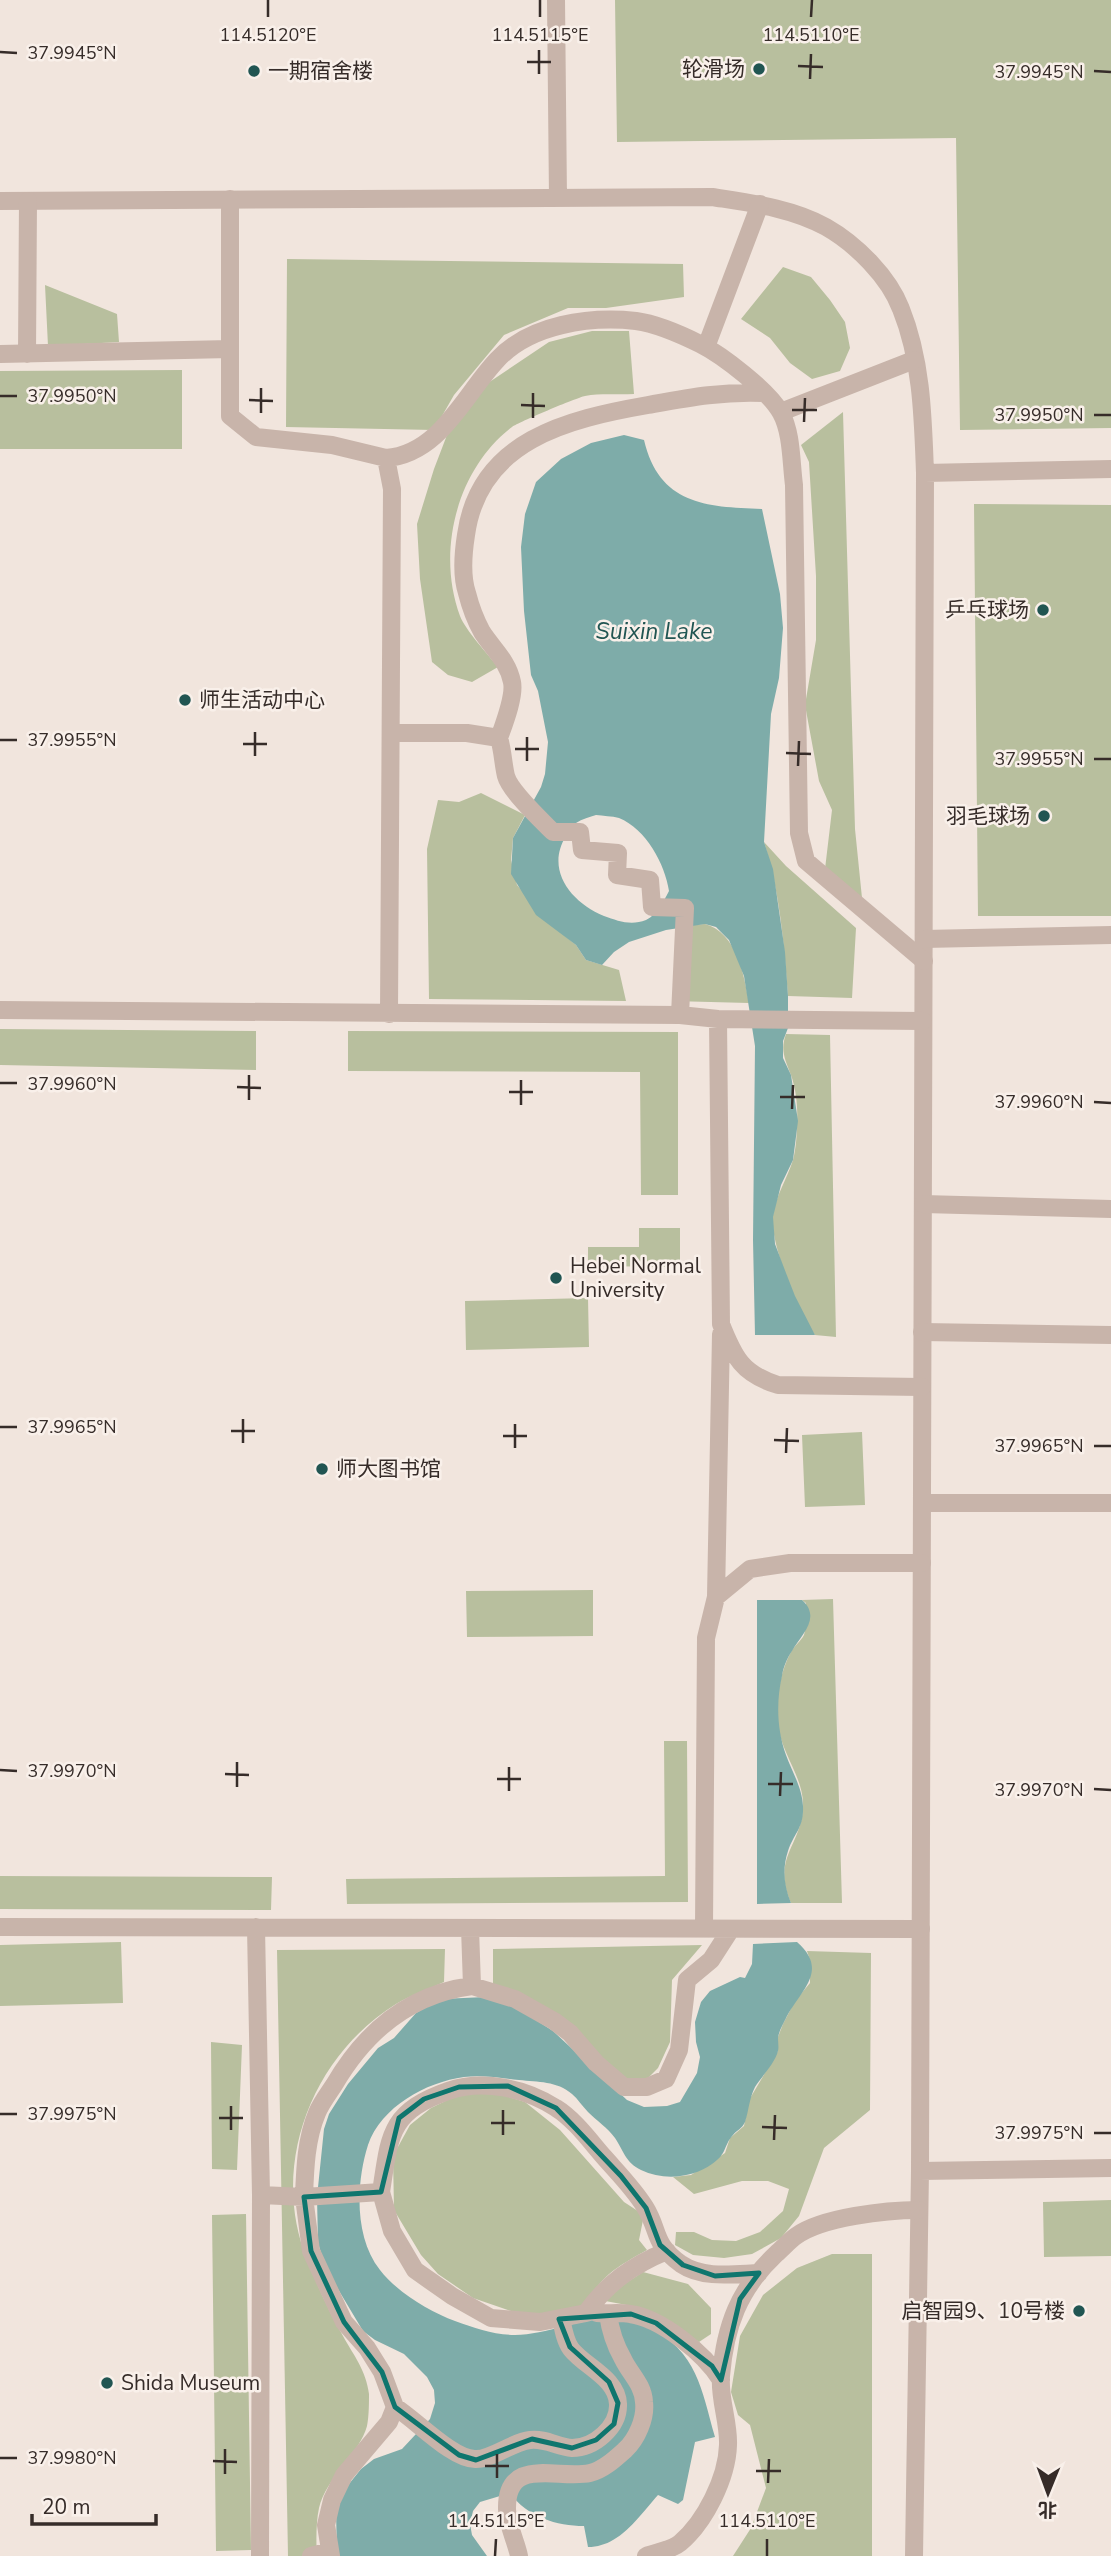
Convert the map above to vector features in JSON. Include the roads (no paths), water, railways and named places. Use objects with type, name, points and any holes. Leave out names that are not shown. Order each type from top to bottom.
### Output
[{"type":"street","points":[[556,0],[558,198]]},
{"type":"street","points":[[0,201],[712,197],[760,205],[825,227],[857,250],[886,283],[901,308],[922,398],[925,473],[920,2171],[914,2556]]},
{"type":"street","points":[[230,199],[230,416],[256,437],[332,445],[386,458],[403,457],[421,447],[441,430],[498,358],[515,345],[567,324],[591,320],[636,321],[656,326],[706,347],[764,393],[781,412],[794,485],[799,833],[807,861],[924,961]]},
{"type":"street","points":[[27,354],[28,201]]},
{"type":"street","points":[[706,347],[760,205]]},
{"type":"street","points":[[0,354],[230,349]]},
{"type":"street","points":[[781,412],[914,360]]},
{"type":"street","points":[[680,1015],[685,908],[652,907],[650,880],[617,875],[618,853],[582,850],[580,832],[552,832],[507,779],[499,738],[513,684],[504,661],[481,631],[466,591],[463,557],[468,516],[479,489],[499,463],[522,444],[556,428],[613,411],[701,394],[764,393]]},
{"type":"street","points":[[386,458],[391,489],[389,1014]]},
{"type":"street","points":[[925,473],[1111,469]]},
{"type":"street","points":[[391,733],[467,733],[499,738]]},
{"type":"street","points":[[924,939],[1111,935]]},
{"type":"street","points":[[0,1010],[680,1015],[718,1019],[923,1021]]},
{"type":"street","points":[[704,1928],[706,1638],[716,1597],[721,1324],[718,1019]]},
{"type":"street","points":[[923,1204],[1111,1209]]},
{"type":"street","points":[[721,1324],[732,1352],[744,1368],[763,1380],[778,1385],[922,1387]]},
{"type":"street","points":[[922,1332],[1111,1335]]},
{"type":"street","points":[[922,1503],[1111,1503]]},
{"type":"street","points":[[716,1597],[750,1569],[790,1563],[922,1563]]},
{"type":"street","points":[[0,1927],[920,1929]]},
{"type":"street","points":[[256,1927],[261,2196],[260,2556]]},
{"type":"street","points":[[470,1928],[472,1986]]},
{"type":"street","points":[[561,2318],[570,2347],[609,2382],[618,2403],[614,2424],[596,2440],[572,2448],[551,2441],[531,2439],[476,2460],[460,2455],[395,2407],[382,2372],[367,2348],[344,2322],[311,2251],[309,2139],[317,2112],[342,2072],[363,2045],[388,2020],[412,2004],[449,1989],[472,1986],[515,1999],[554,2021],[570,2032],[596,2063],[624,2087],[647,2087],[666,2079],[679,2050],[687,1980],[711,1960],[731,1929]]},
{"type":"street","points":[[721,2380],[712,2366],[656,2323],[631,2314],[608,2316],[586,2313],[540,2322],[491,2318],[415,2270],[392,2231],[375,2192],[399,2118],[424,2099],[459,2087],[508,2086],[556,2108],[587,2138],[646,2208],[660,2245],[683,2265],[715,2276],[759,2273]]},
{"type":"street","points":[[920,2171],[1111,2168]]},
{"type":"street","points":[[261,2196],[308,2197],[375,2192]]},
{"type":"street","points":[[646,2556],[679,2544],[705,2515],[720,2483],[728,2446],[721,2380],[725,2342],[740,2299],[759,2273],[797,2235],[828,2223],[867,2214],[919,2210]]},
{"type":"street","points":[[586,2313],[622,2274],[667,2251]]},
{"type":"street","points":[[519,2556],[507,2511],[514,2483],[524,2474],[546,2472],[569,2476],[593,2473],[613,2461],[631,2445],[642,2422],[644,2402],[637,2379],[623,2361],[611,2332],[608,2316]]},
{"type":"street","points":[[311,2556],[331,2553],[326,2525],[332,2500],[344,2475],[389,2422],[395,2407]]},
{"type":"water","name":"Suixin Lake","points":[[624,435],[644,440],[651,461],[661,477],[687,498],[722,506],[762,509],[780,594],[783,628],[779,678],[771,714],[764,842],[773,869],[785,952],[788,1028],[783,1041],[783,1058],[791,1075],[798,1121],[793,1160],[781,1185],[773,1217],[775,1244],[795,1296],[815,1335],[755,1335],[755,1046],[744,976],[729,940],[716,927],[705,924],[666,930],[629,942],[614,952],[602,965],[586,960],[576,945],[536,915],[511,874],[513,838],[541,787],[548,742],[538,691],[531,675],[524,611],[521,547],[525,514],[536,482],[561,459],[591,443]],"holes":[[[596,815],[619,818],[629,823],[646,839],[659,859],[669,891],[657,911],[646,920],[630,923],[604,916],[581,902],[565,884],[558,861],[560,849],[576,823]]]},
{"type":"water","points":[[757,1600],[802,1600],[810,1613],[808,1626],[786,1663],[779,1696],[781,1736],[799,1786],[803,1806],[800,1825],[790,1845],[784,1871],[791,1903],[757,1904]]},
{"type":"water","points":[[797,1942],[811,1962],[810,1979],[780,2029],[776,2056],[755,2087],[744,2124],[730,2139],[721,2156],[704,2169],[687,2175],[668,2177],[641,2170],[628,2160],[609,2131],[566,2090],[547,2083],[478,2076],[435,2084],[394,2108],[374,2131],[364,2160],[360,2209],[365,2242],[387,2278],[425,2307],[470,2326],[507,2335],[531,2334],[599,2319],[632,2320],[648,2326],[678,2348],[701,2387],[715,2437],[695,2442],[683,2500],[678,2504],[658,2495],[619,2536],[599,2546],[588,2547],[584,2526],[553,2522],[534,2514],[510,2493],[480,2502],[473,2511],[470,2524],[472,2535],[487,2556],[337,2556],[336,2509],[341,2494],[361,2469],[374,2459],[402,2449],[430,2419],[435,2403],[434,2390],[427,2377],[404,2354],[363,2331],[326,2269],[318,2243],[317,2197],[324,2129],[329,2114],[348,2084],[378,2048],[394,2038],[416,2013],[441,1999],[486,1997],[503,1999],[553,2031],[627,2100],[644,2107],[667,2106],[680,2102],[697,2073],[700,2057],[695,2022],[701,2002],[710,1991],[740,1977],[745,1978],[752,1964],[753,1944]]},
{"type":"place","name":"轮滑场","points":[[759,69]]},
{"type":"place","name":"一期宿舍楼","points":[[254,71]]},
{"type":"place","name":"乒乓球场","points":[[1043,610]]},
{"type":"place","name":"师生活动中心","points":[[185,700]]},
{"type":"place","name":"羽毛球场","points":[[1044,816]]},
{"type":"place","name":"Hebei Normal University","points":[[556,1278]]},
{"type":"place","name":"师大图书馆","points":[[322,1469]]},
{"type":"place","name":"启智园9、10号楼","points":[[1079,2311]]},
{"type":"place","name":"Shida Museum","points":[[107,2383]]}]
